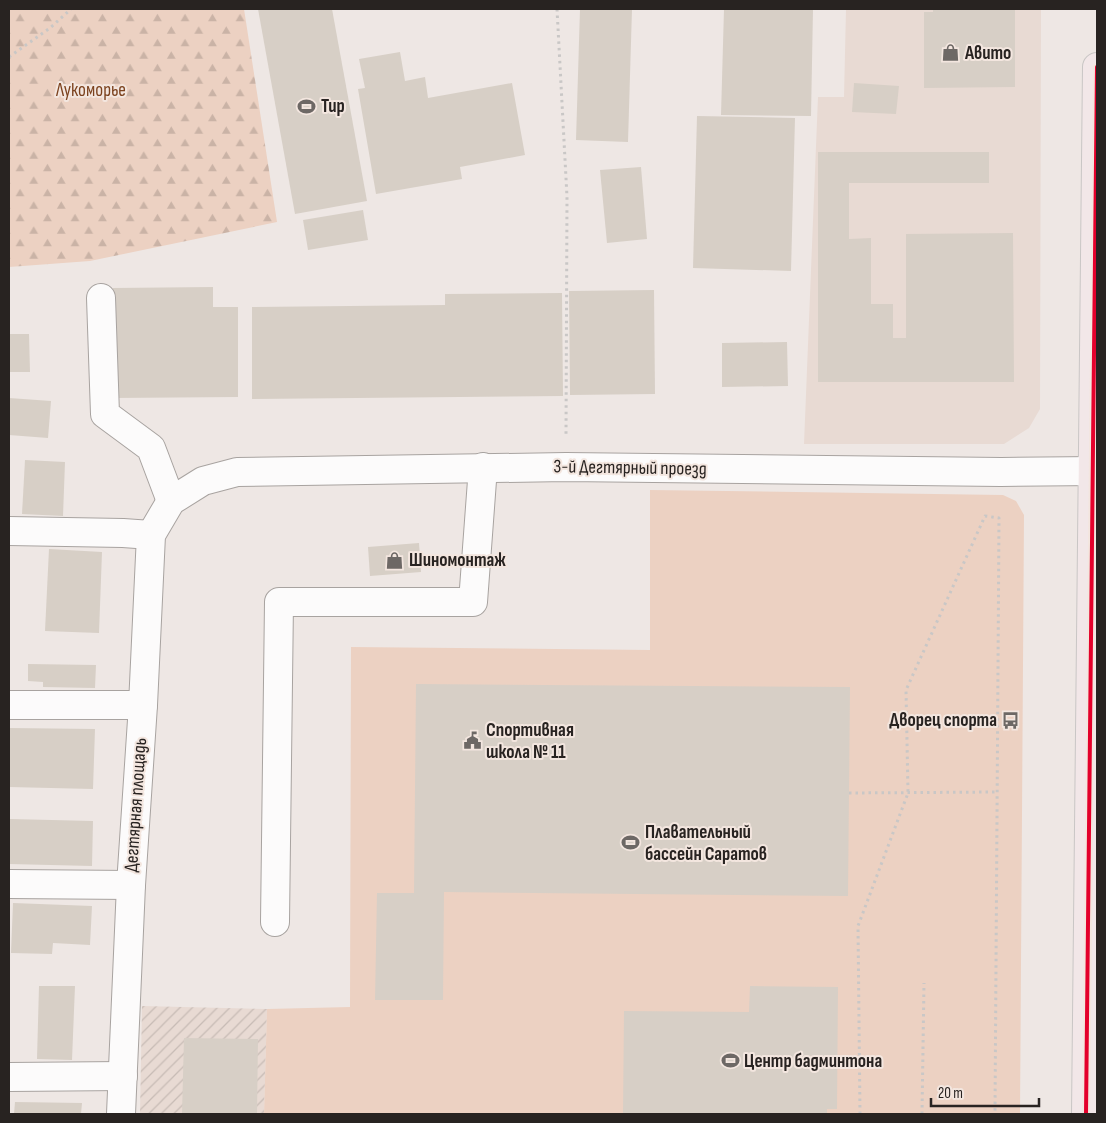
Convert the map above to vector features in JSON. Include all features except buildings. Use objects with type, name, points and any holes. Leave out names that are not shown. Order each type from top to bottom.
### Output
[{"type":"main road","points":[[1086,1114],[1095,471],[1097,67]]},
{"type":"street","points":[[101,298],[105,414],[151,448],[171,501]]},
{"type":"street","name":"3-й Дегтярный проезд","points":[[171,501],[203,481],[237,472],[483,467],[1001,472],[1095,471]]},
{"type":"street","points":[[275,922],[279,602],[474,602],[483,467]]},
{"type":"street","name":"Дегтярная площадь","points":[[121,1114],[131,886],[143,705],[151,535],[171,501]]},
{"type":"street","points":[[9,531],[151,535]]},
{"type":"street","points":[[9,705],[143,705]]},
{"type":"street","points":[[9,884],[131,886]]},
{"type":"street","points":[[9,1076],[123,1076]]},
{"type":"path","points":[[9,57],[50,28],[71,9]]},
{"type":"path","points":[[557,9],[567,197],[566,467]]},
{"type":"path","points":[[860,1114],[858,926],[908,793],[906,690],[985,516],[999,518],[995,1114]]},
{"type":"path","points":[[849,793],[997,792]]},
{"type":"path","points":[[922,1114],[924,983]]},
{"type":"shaded area","points":[[846,9],[1041,9],[1040,409],[1029,428],[1004,444],[804,444],[818,97],[844,97]]},
{"type":"shaded area","points":[[142,1006],[267,1009],[264,1114],[140,1114]]},
{"type":"green space","name":"Лукоморье","points":[[9,9],[244,9],[277,222],[90,261],[9,267]]},
{"type":"green space","points":[[650,490],[1003,495],[1016,501],[1024,515],[1020,1114],[264,1114],[267,1009],[350,1007],[351,647],[650,650]]},
{"type":"transit line","points":[[1086,1114],[1097,67]]},
{"type":"place","name":"Авито","points":[[951,53]]},
{"type":"place","name":"Тир","points":[[307,106]]},
{"type":"place","name":"Шиномонтаж","points":[[395,560]]},
{"type":"place","name":"Дворец спорта","points":[[1011,720]]},
{"type":"place","name":"Спортивная школа № 11","points":[[472,741]]},
{"type":"place","name":"Плавательный бассейн Саратов","points":[[631,843]]},
{"type":"place","name":"Центр бадминтона","points":[[730,1061]]}]
